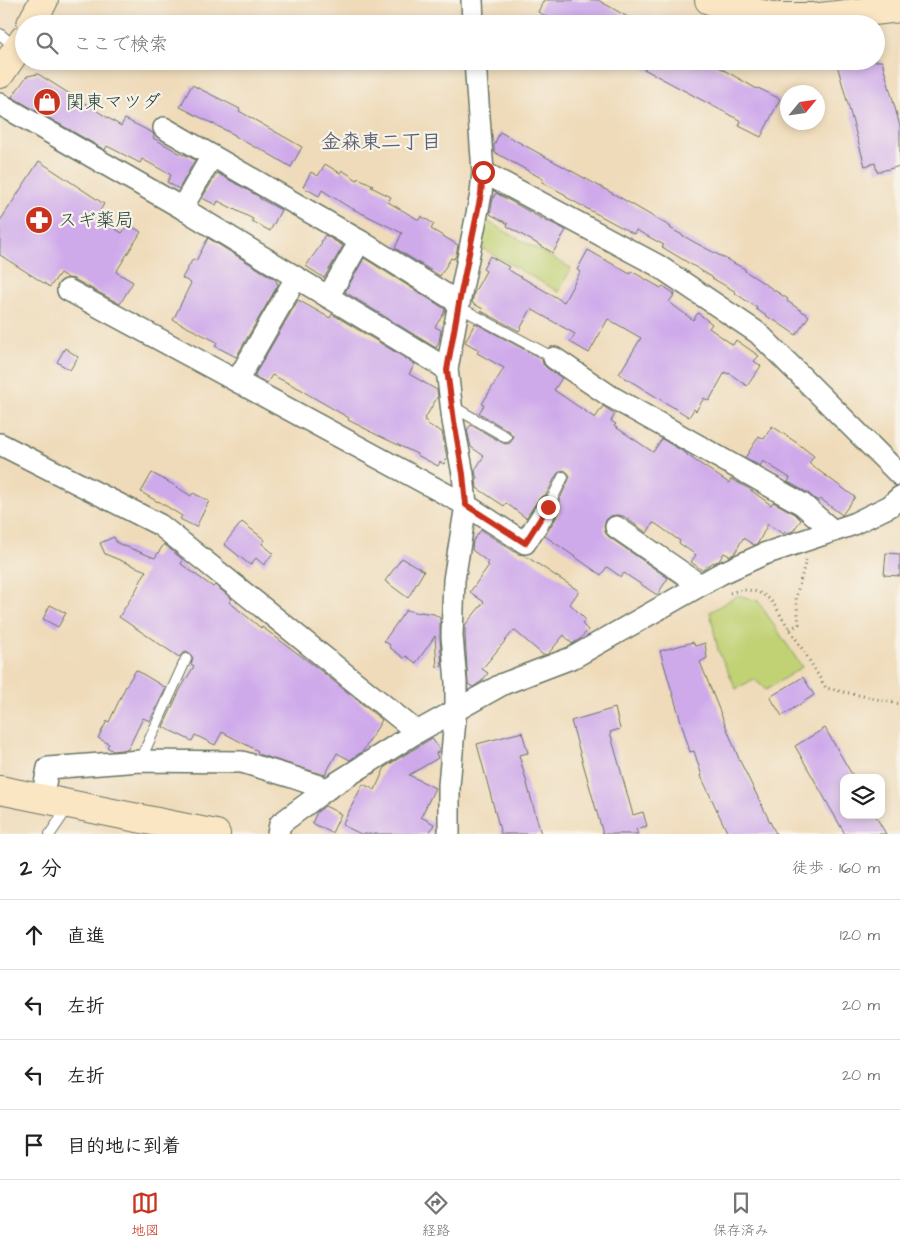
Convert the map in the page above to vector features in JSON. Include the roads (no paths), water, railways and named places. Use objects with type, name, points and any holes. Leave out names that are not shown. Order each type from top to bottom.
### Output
[{"type":"street","points":[[36,15],[44,0]]},
{"type":"street","points":[[472,0],[473,15]]},
{"type":"street","points":[[708,0],[737,9],[768,15]]},
{"type":"street","points":[[828,15],[862,6],[900,8]]},
{"type":"street","points":[[0,74],[14,41]]},
{"type":"street","points":[[449,834],[449,785],[456,709],[452,636],[454,580],[466,505],[447,370],[481,194],[483,172],[476,70]]},
{"type":"street","points":[[0,104],[182,208],[447,370]]},
{"type":"street","points":[[164,128],[360,241],[459,305]]},
{"type":"street","points":[[182,208],[212,156]]},
{"type":"street","points":[[483,172],[657,265],[758,332],[900,475]]},
{"type":"street","points":[[328,297],[360,241]]},
{"type":"street","points":[[237,381],[296,278]]},
{"type":"street","points":[[68,290],[466,505],[525,543],[548,507]]},
{"type":"street","points":[[554,358],[610,396],[802,504],[832,531]]},
{"type":"street","points":[[1,446],[160,525],[417,732]]},
{"type":"street","points":[[278,834],[280,824],[326,789],[456,709],[503,684],[574,657],[720,574],[764,554],[851,525],[890,506],[900,497]]},
{"type":"street","points":[[616,527],[700,585]]},
{"type":"street","points":[[42,799],[48,768],[140,761],[242,762],[326,789]]},
{"type":"street","points":[[0,790],[216,834]]},
{"type":"lane","points":[[459,305],[554,358]]},
{"type":"lane","points":[[452,405],[506,437]]},
{"type":"lane","points":[[548,507],[564,477]]},
{"type":"lane","points":[[140,761],[186,659]]},
{"type":"lane","points":[[50,834],[70,805]]},
{"type":"place","name":"関東マツダ","points":[[47,102]]},
{"type":"place","name":"スギ薬局","points":[[39,220]]},
{"type":"district","name":"金森東二丁目","points":[[381,142]]}]
